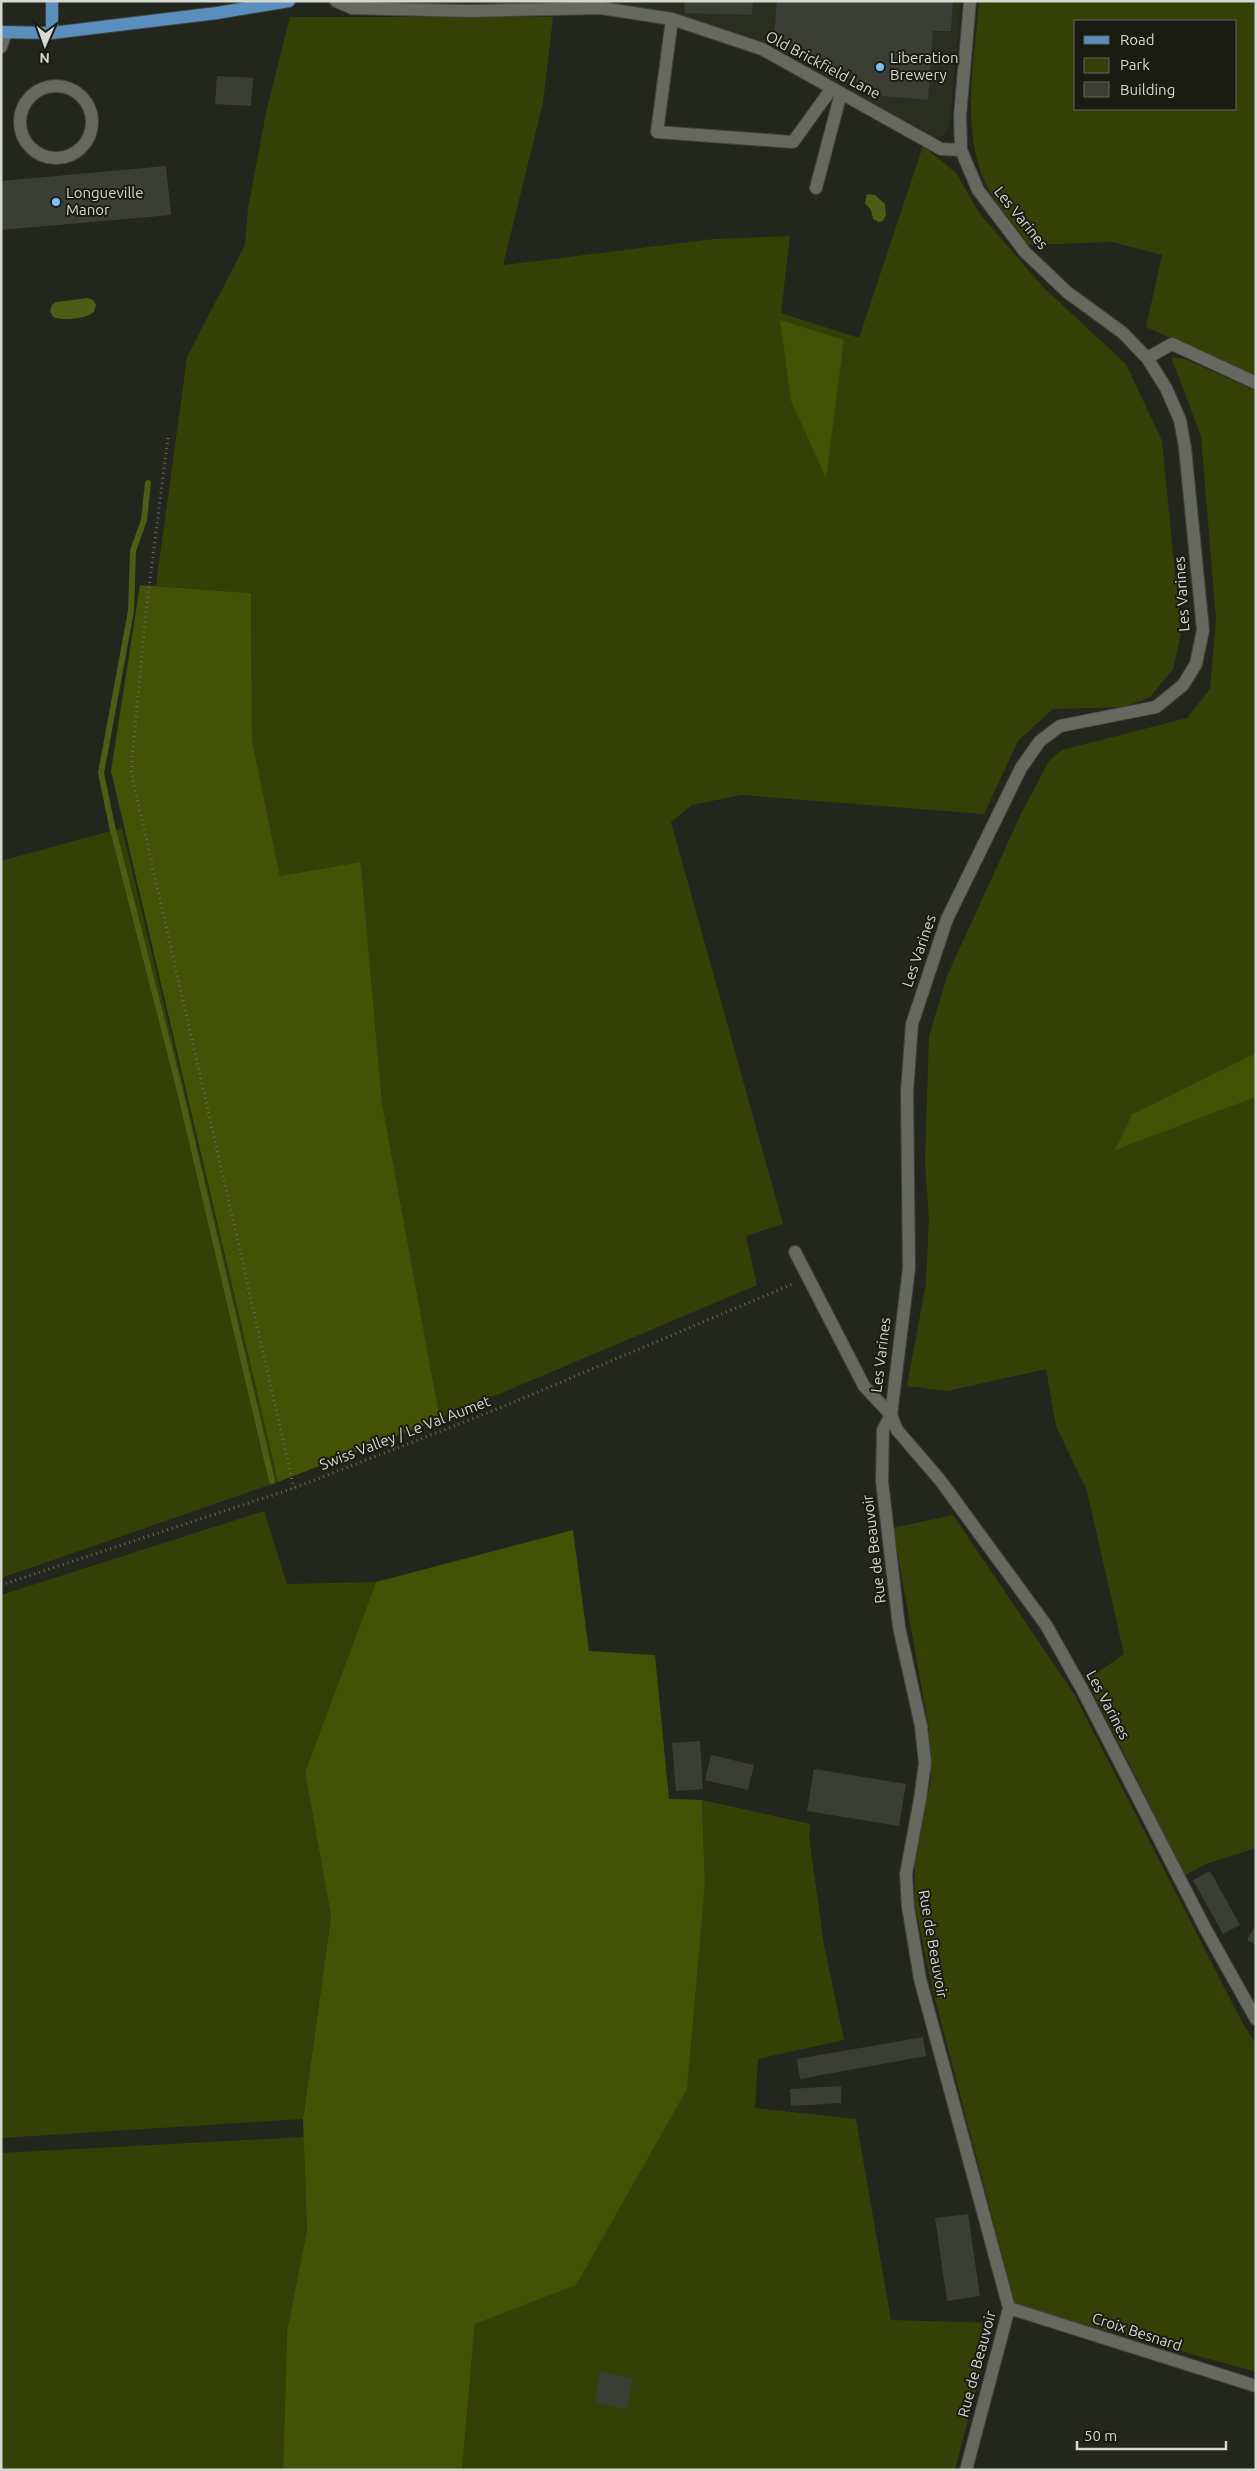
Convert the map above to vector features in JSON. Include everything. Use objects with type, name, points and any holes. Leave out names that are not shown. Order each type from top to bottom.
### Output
[{"type":"main road","points":[[52,1],[52,33]]},
{"type":"main road","points":[[4,33],[52,33],[289,1]]},
{"type":"street","name":"Old Brickfield Lane","points":[[336,1],[352,8],[469,11],[602,8],[672,19],[762,49],[941,149],[961,150]]},
{"type":"street","name":"Les Varines","points":[[970,1],[960,116],[961,150],[978,190],[1025,252],[1067,292],[1123,333],[1147,358],[1166,388],[1180,420],[1185,448],[1203,630],[1196,664],[1183,685],[1156,707],[1060,726],[1040,741],[1020,768],[947,919],[912,1024],[907,1092],[909,1268],[891,1415],[898,1430],[940,1480],[1046,1625],[1082,1689],[1206,1930],[1256,2019]]},
{"type":"street","points":[[672,19],[657,132],[793,142],[836,90]]},
{"type":"street","points":[[1,47],[4,33]]},
{"type":"street","points":[[52,86],[65,87],[83,98],[90,108],[92,121],[92,129],[84,145],[70,156],[58,158],[41,155],[31,148],[26,143],[20,125],[23,107],[31,96],[42,88],[52,86]]},
{"type":"street","points":[[816,188],[836,90]]},
{"type":"street","points":[[1147,358],[1172,344],[1256,383]]},
{"type":"street","points":[[795,1252],[864,1386],[891,1415]]},
{"type":"street","name":"Rue de Beauvoir","points":[[891,1415],[883,1430],[882,1481],[885,1515],[899,1627],[921,1726],[924,1763],[920,1799],[906,1874],[908,1907],[920,1979],[1009,2308],[966,2470]]},
{"type":"street","name":"Croix Besnard","points":[[1009,2308],[1256,2386]]},
{"type":"path","points":[[168,438],[146,611],[131,772],[294,1488]]},
{"type":"path","name":"Swiss Valley / Le Val Aumet","points":[[1,1585],[294,1488],[500,1408],[807,1278]]},
{"type":"shaded area","points":[[372,1],[961,1],[950,121],[945,135],[935,140],[770,44],[682,16],[598,3],[374,4]]},
{"type":"shaded area","points":[[867,194],[875,195],[885,204],[886,215],[883,221],[879,222],[873,219],[871,210],[865,203]]},
{"type":"shaded area","points":[[88,298],[93,300],[96,305],[94,312],[86,316],[62,319],[53,317],[50,311],[52,305],[56,302]]},
{"type":"shaded area","points":[[780,320],[844,340],[826,478],[791,401]]},
{"type":"shaded area","points":[[140,585],[251,593],[252,740],[280,876],[360,862],[361,867],[382,1102],[440,1419],[278,1482],[111,771]]},
{"type":"shaded area","points":[[1256,1053],[1256,1097],[1115,1150],[1132,1114]]},
{"type":"shaded area","points":[[573,1530],[589,1651],[655,1655],[669,1799],[702,1800],[705,1883],[687,2089],[576,2285],[475,2324],[462,2470],[283,2470],[287,2331],[307,2230],[303,2119],[331,1917],[305,1772],[376,1582]]},
{"type":"green space","points":[[979,1],[1256,1],[1256,376],[1146,327],[1162,255],[1112,242],[1029,245],[989,190],[977,161],[971,116]]},
{"type":"green space","points":[[290,17],[553,17],[543,103],[503,265],[714,239],[790,236],[781,313],[859,338],[923,146],[956,173],[980,214],[1044,288],[1126,364],[1162,441],[1181,633],[1173,669],[1150,697],[1125,707],[1053,709],[1018,741],[984,814],[741,795],[692,805],[671,822],[783,1224],[746,1236],[757,1285],[440,1419],[382,1102],[360,862],[280,876],[252,740],[251,593],[156,586],[187,357],[245,245],[248,208],[266,113]]},
{"type":"green space","points":[[1171,357],[1185,359],[1256,391],[1256,1053],[1132,1114],[1116,1149],[1256,1097],[1256,1848],[1206,1864],[1185,1875],[1087,1680],[1124,1654],[1087,1491],[1056,1426],[1046,1369],[947,1391],[907,1386],[926,1283],[929,1218],[925,1163],[929,1036],[947,976],[1021,814],[1049,761],[1062,750],[1187,718],[1210,689],[1216,619],[1201,436]]},
{"type":"green space","points":[[122,828],[278,1482],[1,1578],[1,861]]},
{"type":"green space","points":[[264,1511],[287,1584],[376,1582],[305,1772],[331,1917],[303,2119],[1,2138],[1,1595]]},
{"type":"green space","points":[[953,1515],[1074,1694],[1242,2022],[1256,2044],[1256,2372],[1015,2305],[934,1995],[915,1905],[915,1853],[931,1780],[929,1729],[893,1528]]},
{"type":"green space","points":[[702,1800],[810,1824],[809,1837],[824,1945],[844,2040],[758,2059],[755,2108],[856,2119],[891,2320],[993,2323],[955,2470],[462,2470],[475,2324],[576,2284],[705,1883]]},
{"type":"green space","points":[[304,2137],[307,2230],[287,2331],[283,2470],[1,2470],[1,2153]]},
{"type":"building","points":[[684,1],[753,1],[752,15],[685,13]]},
{"type":"building","name":"Liberation Brewery","points":[[777,1],[953,1],[951,31],[933,31],[928,100],[883,96],[774,37]]},
{"type":"building","points":[[217,76],[253,78],[251,106],[215,104]]},
{"type":"building","points":[[166,166],[171,215],[1,230],[1,181]]},
{"type":"building","points":[[700,1741],[703,1789],[676,1791],[672,1743]]},
{"type":"building","points":[[711,1755],[754,1765],[748,1790],[705,1780]]},
{"type":"building","points":[[814,1769],[906,1784],[899,1826],[807,1811]]},
{"type":"building","points":[[1210,1871],[1240,1925],[1223,1934],[1193,1880]]},
{"type":"building","points":[[1256,1924],[1256,1945],[1247,1940]]},
{"type":"building","points":[[923,2037],[926,2056],[800,2079],[797,2059]]},
{"type":"building","points":[[841,2086],[841,2103],[791,2106],[790,2089]]},
{"type":"building","points":[[968,2214],[980,2296],[947,2301],[935,2218]]},
{"type":"building","points":[[600,2372],[633,2378],[627,2409],[595,2403]]},
{"type":"waterway","points":[[148,483],[144,520],[133,551],[131,611],[101,773],[112,826],[180,1091],[272,1481]]},
{"type":"place","name":"Liberation Brewery","points":[[880,67]]},
{"type":"place","name":"Longueville Manor","points":[[56,202]]}]
